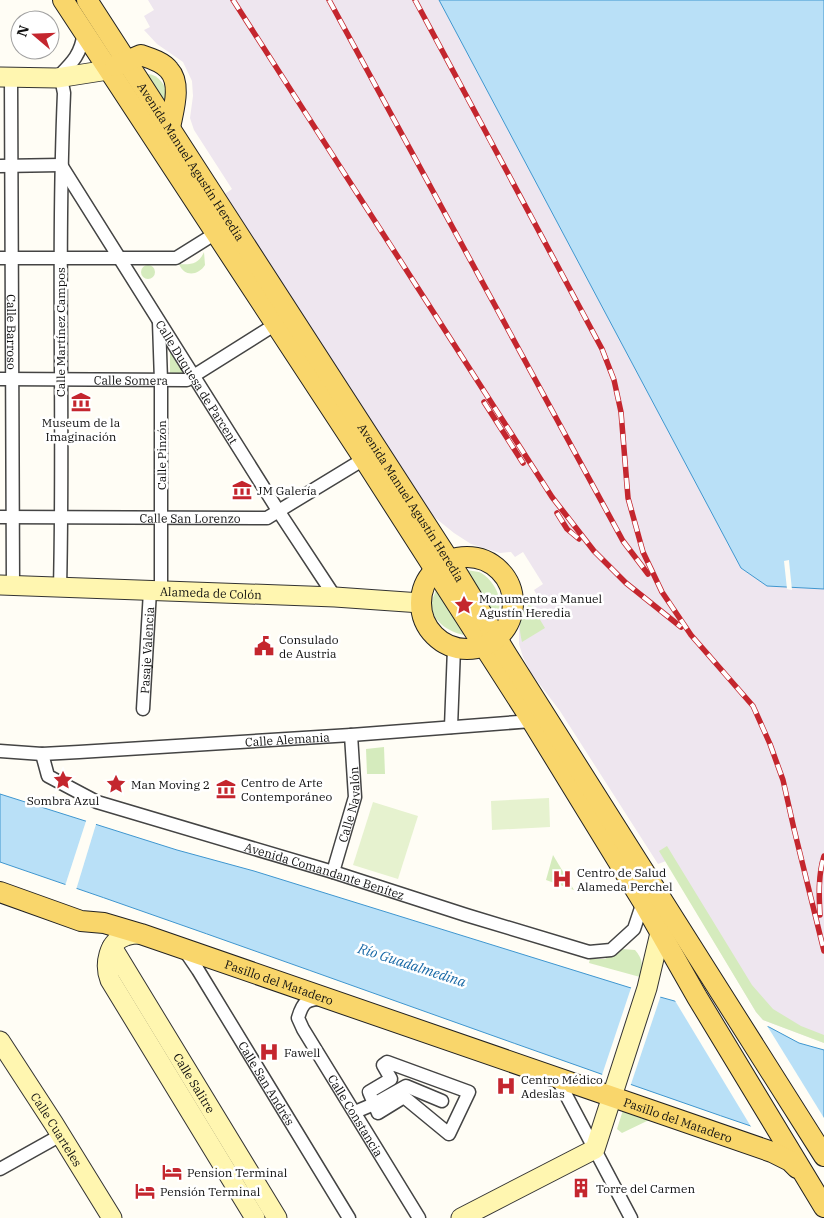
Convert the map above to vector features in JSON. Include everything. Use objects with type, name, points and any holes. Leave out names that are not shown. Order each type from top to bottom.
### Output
[{"type":"main road","name":"Avenida Manuel Agustín Heredia","points":[[63,0],[84,32],[117,65],[170,128],[490,642],[824,1156]]},
{"type":"main road","name":"Avenida Manuel Agustín Heredia","points":[[87,0],[117,65],[216,233],[364,459],[442,565]]},
{"type":"main road","points":[[6,78],[56,78],[117,65],[141,55],[157,61],[170,70],[176,89],[170,128]]},
{"type":"main road","points":[[462,557],[476,557],[488,562],[499,570],[506,579],[511,589],[513,600],[511,614],[506,627],[490,642],[466,649],[454,648],[436,636],[428,627],[423,616],[421,603],[425,585],[442,565],[462,557]]},
{"type":"main road","name":"Alameda de Colón","points":[[6,586],[335,597],[421,603]]},
{"type":"main road","name":"Avenida Manuel Agustín Heredia","points":[[490,642],[532,721],[643,902],[783,1148]]},
{"type":"main road","name":"Pasillo del Matadero","points":[[0,892],[81,921],[104,923],[142,934],[557,1078],[612,1093],[783,1148],[790,1161],[806,1176],[824,1207]]},
{"type":"main road","points":[[461,1218],[595,1149],[647,988],[660,932]]},
{"type":"main road","points":[[112,947],[123,937],[142,934]]},
{"type":"main road","name":"Calle Salitre","points":[[112,947],[107,964],[110,980],[255,1218]]},
{"type":"main road","name":"Calle Salitre","points":[[112,947],[277,1218]]},
{"type":"main road","name":"Calle Cuarteles","points":[[0,1041],[112,1218]]},
{"type":"main road","points":[[783,1148],[789,1126],[786,1096]]},
{"type":"street","points":[[56,78],[74,61],[82,46],[84,32]]},
{"type":"street","name":"Calle Barroso","points":[[6,78],[6,586]]},
{"type":"street","name":"Calle Martínez Campos","points":[[56,78],[62,83],[64,93],[60,258],[62,518],[60,588]]},
{"type":"street","points":[[6,166],[61,165]]},
{"type":"street","name":"Calle Duquesa de Parcent","points":[[61,165],[279,512],[335,597]]},
{"type":"street","points":[[6,258],[176,258],[216,233]]},
{"type":"street","name":"Calle Pinzón","points":[[155,591],[161,518],[159,320]]},
{"type":"street","name":"Calle Somera","points":[[6,379],[187,380],[276,324]]},
{"type":"street","name":"Calle San Lorenzo","points":[[6,518],[268,518],[364,459]]},
{"type":"street","name":"Pasaje Valencia","points":[[143,709],[155,591]]},
{"type":"street","points":[[451,727],[454,648]]},
{"type":"street","name":"Calle Alemania","points":[[42,754],[351,735],[532,721]]},
{"type":"street","name":"Calle Navalón","points":[[333,872],[355,798],[351,735]]},
{"type":"street","points":[[0,751],[42,754]]},
{"type":"street","name":"Avenida Comandante Benítez","points":[[42,754],[48,776],[97,802],[333,872],[589,952],[611,950],[634,929],[643,902]]},
{"type":"street","name":"Calle San Andrés","points":[[183,948],[349,1218]]},
{"type":"street","name":"Calle Constancia","points":[[325,997],[309,999],[302,1006],[298,1018],[419,1218]]},
{"type":"street","points":[[387,1062],[469,1092],[449,1134],[404,1097],[378,1113],[374,1104],[369,1092],[391,1079],[383,1066],[387,1062]]},
{"type":"street","points":[[557,1078],[631,1218]]},
{"type":"street","points":[[355,1112],[374,1104],[406,1086],[442,1101]]},
{"type":"street","points":[[0,1169],[61,1135]]},
{"type":"shaded area","points":[[148,0],[439,0],[741,568],[767,586],[824,589],[824,1043],[763,1020],[756,1012],[666,861],[658,864],[560,711],[531,673],[519,644],[519,628],[523,612],[537,595],[534,590],[543,584],[523,552],[515,557],[511,552],[500,553],[471,544],[433,516],[420,497],[225,194],[232,189],[194,130],[190,118],[193,96],[192,81],[183,62],[157,44],[144,30],[150,27],[144,16],[154,10]]},
{"type":"green space","points":[[148,74],[158,78],[165,88],[168,95],[163,104],[144,75]]},
{"type":"green space","points":[[204,252],[205,265],[202,269],[191,274],[181,268],[179,264],[194,263],[200,259]]},
{"type":"green space","points":[[145,265],[151,265],[155,272],[151,279],[145,279],[141,275],[141,269]]},
{"type":"green space","points":[[170,346],[188,374],[170,377]]},
{"type":"green space","points":[[467,570],[479,572],[492,582],[498,593],[500,604],[499,611],[495,616]]},
{"type":"green space","points":[[436,590],[464,635],[452,631],[437,620],[432,609],[432,601]]},
{"type":"green space","points":[[530,603],[545,628],[522,642],[520,621]]},
{"type":"green space","points":[[384,747],[385,774],[367,774],[366,749]]},
{"type":"green space","points":[[549,798],[550,827],[492,830],[491,801]]},
{"type":"green space","points":[[373,802],[418,816],[398,879],[353,865]]},
{"type":"green space","points":[[667,846],[752,985],[773,1009],[801,1026],[824,1035],[824,1043],[763,1020],[756,1012],[659,851]]},
{"type":"green space","points":[[553,855],[574,890],[546,880]]},
{"type":"green space","points":[[622,949],[635,950],[640,956],[642,969],[640,977],[589,963],[590,959],[605,959]]},
{"type":"green space","points":[[623,1110],[654,1120],[647,1121],[622,1133],[617,1129]]},
{"type":"water","points":[[439,0],[824,0],[824,589],[767,586],[741,568]]},
{"type":"water","name":"Río Guadalmedina","points":[[0,794],[660,997],[769,1027],[799,1043],[824,1050],[824,1151],[0,862]]},
{"type":"pier","points":[[789,560],[792,590],[787,589],[784,561]]},
{"type":"pier","points":[[87,818],[97,821],[76,890],[65,886]]},
{"type":"pier","points":[[632,985],[661,995],[630,1087],[601,1078]]},
{"type":"pier","points":[[674,999],[766,1024],[824,1118],[824,1154],[753,1130]]},
{"type":"railway","points":[[233,0],[552,497],[594,551],[626,583],[681,627]]},
{"type":"railway","points":[[329,0],[623,541],[648,574]]},
{"type":"railway","points":[[415,0],[602,349],[614,380],[621,412],[628,498],[643,552],[662,592],[691,635],[753,706],[783,780],[824,951]]},
{"type":"railway","points":[[484,402],[523,463]]},
{"type":"railway","points":[[557,513],[567,529],[579,539]]},
{"type":"railway","points":[[820,915],[820,878],[824,856]]},
{"type":"place","name":"Museum de la Imaginación","points":[[81,402]]},
{"type":"place","name":"JM Galería","points":[[242,490]]},
{"type":"place","name":"Monumento a Manuel Agustín Heredia","points":[[464,605]]},
{"type":"place","name":"Consulado de Austria","points":[[264,646]]},
{"type":"place","name":"Sombra Azul","points":[[63,780]]},
{"type":"place","name":"Man Moving 2","points":[[116,784]]},
{"type":"place","name":"Centro de Arte Contemporáneo","points":[[226,789]]},
{"type":"place","name":"Centro de Salud Alameda Perchel","points":[[562,879]]},
{"type":"place","name":"Fawell","points":[[269,1052]]},
{"type":"place","name":"Centro Médico Adeslas","points":[[506,1086]]},
{"type":"place","name":"Pension Terminal","points":[[172,1172]]},
{"type":"place","name":"Torre del Carmen","points":[[581,1188]]},
{"type":"place","name":"Pensión Terminal","points":[[145,1191]]}]
